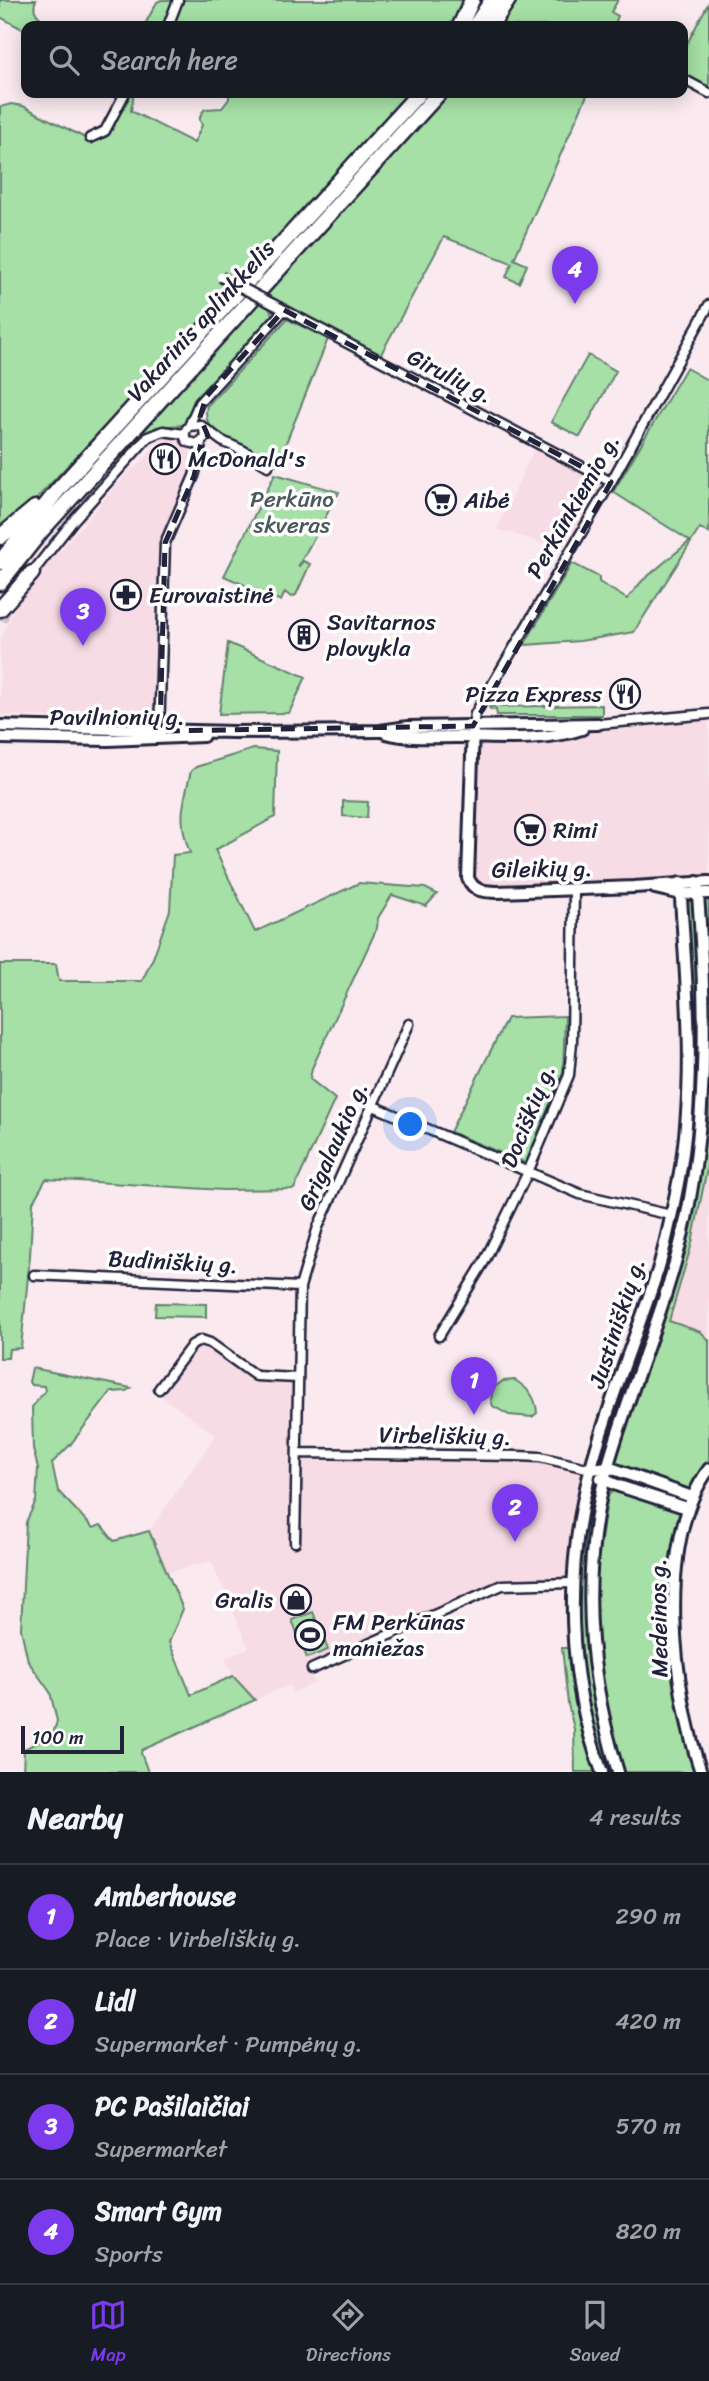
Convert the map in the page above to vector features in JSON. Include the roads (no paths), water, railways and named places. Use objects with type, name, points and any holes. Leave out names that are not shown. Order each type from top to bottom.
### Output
[{"type":"highway","points":[[462,21],[472,0]]},
{"type":"highway","points":[[478,21],[492,0]]},
{"type":"highway","points":[[494,21],[508,0]]},
{"type":"highway","name":"Vakarinis aplinkkelis","points":[[0,562],[58,490],[414,98]]},
{"type":"highway","name":"Vakarinis aplinkkelis","points":[[0,583],[42,530],[434,98]]},
{"type":"highway","points":[[0,609],[27,571],[43,540],[146,422],[167,392]]},
{"type":"highway","points":[[0,537],[58,490]]},
{"type":"main road","name":"Pavilnionių g.","points":[[0,738],[233,732],[380,732],[408,727],[473,732],[598,724]]},
{"type":"main road","name":"Pavilnionių g.","points":[[0,726],[160,735]]},
{"type":"main road","name":"Gileikių g.","points":[[473,732],[468,878],[471,885],[480,891],[649,887],[701,890],[709,882]]},
{"type":"main road","name":"Justiniškių g.","points":[[602,1772],[585,1719],[578,1679],[573,1583],[582,1509],[591,1469],[659,1268],[682,1154],[690,1040],[681,888]]},
{"type":"main road","name":"Justiniškių g.","points":[[618,1772],[599,1699],[592,1657],[592,1554],[604,1480],[672,1276],[696,1162],[704,1091],[705,1038],[701,890]]},
{"type":"main road","points":[[591,1469],[608,1467],[692,1497]]},
{"type":"main road","points":[[591,1469],[604,1480],[687,1508]]},
{"type":"main road","name":"Medeinos g.","points":[[701,1772],[690,1739],[682,1694],[676,1630],[676,1563],[681,1527],[687,1508],[709,1469]]},
{"type":"street","points":[[170,21],[178,0]]},
{"type":"street","points":[[688,82],[709,93]]},
{"type":"street","points":[[90,138],[106,131],[122,98]]},
{"type":"street","name":"Girulių g.","points":[[221,277],[611,482]]},
{"type":"street","name":"Perkūnkiemio g.","points":[[473,732],[475,713],[611,482],[709,305]]},
{"type":"street","points":[[196,466],[187,434],[195,408],[284,310]]},
{"type":"street","points":[[160,735],[165,543],[205,437],[200,410],[206,397]]},
{"type":"street","points":[[187,434],[196,424],[268,466]]},
{"type":"street","points":[[27,571],[148,437],[163,430],[187,434],[194,445],[222,441]]},
{"type":"street","name":"Pavilnionių g.","points":[[598,724],[709,714]]},
{"type":"street","name":"Dociškių g.","points":[[439,1336],[477,1274],[528,1172],[569,1075],[572,1042],[574,889]]},
{"type":"street","name":"Grigalaukio g.","points":[[300,1287],[318,1227],[409,1024]]},
{"type":"street","points":[[371,1105],[580,1195],[671,1215]]},
{"type":"street","name":"Budiniškių g.","points":[[34,1275],[300,1287]]},
{"type":"street","points":[[295,1542],[300,1287]]},
{"type":"street","points":[[159,1389],[194,1342],[201,1340],[256,1376],[298,1378]]},
{"type":"street","name":"Virbeliškių g.","points":[[297,1453],[540,1457],[591,1469]]},
{"type":"street","points":[[312,1669],[502,1584],[573,1583]]},
{"type":"tunnel","points":[[0,620],[22,570]]},
{"type":"place","name":"Smart Gym","points":[[575,304]]},
{"type":"place","name":"McDonald's","points":[[165,459]]},
{"type":"place","name":"Aibė","points":[[441,500]]},
{"type":"place","name":"Eurovaistinė","points":[[126,595]]},
{"type":"place","name":"Savitarnos plovykla","points":[[304,635]]},
{"type":"place","name":"PC Pašilaičiai","points":[[83,646]]},
{"type":"place","name":"Pizza Express","points":[[625,694]]},
{"type":"place","name":"Rimi","points":[[530,830]]},
{"type":"place","name":"Amberhouse","points":[[474,1415]]},
{"type":"place","name":"Lidl","points":[[515,1542]]},
{"type":"place","name":"Gralis","points":[[296,1600]]},
{"type":"place","name":"FM Perkūnas maniežas","points":[[310,1635]]},
{"type":"park label","name":"Perkūno skveras","points":[[292,512]]}]
